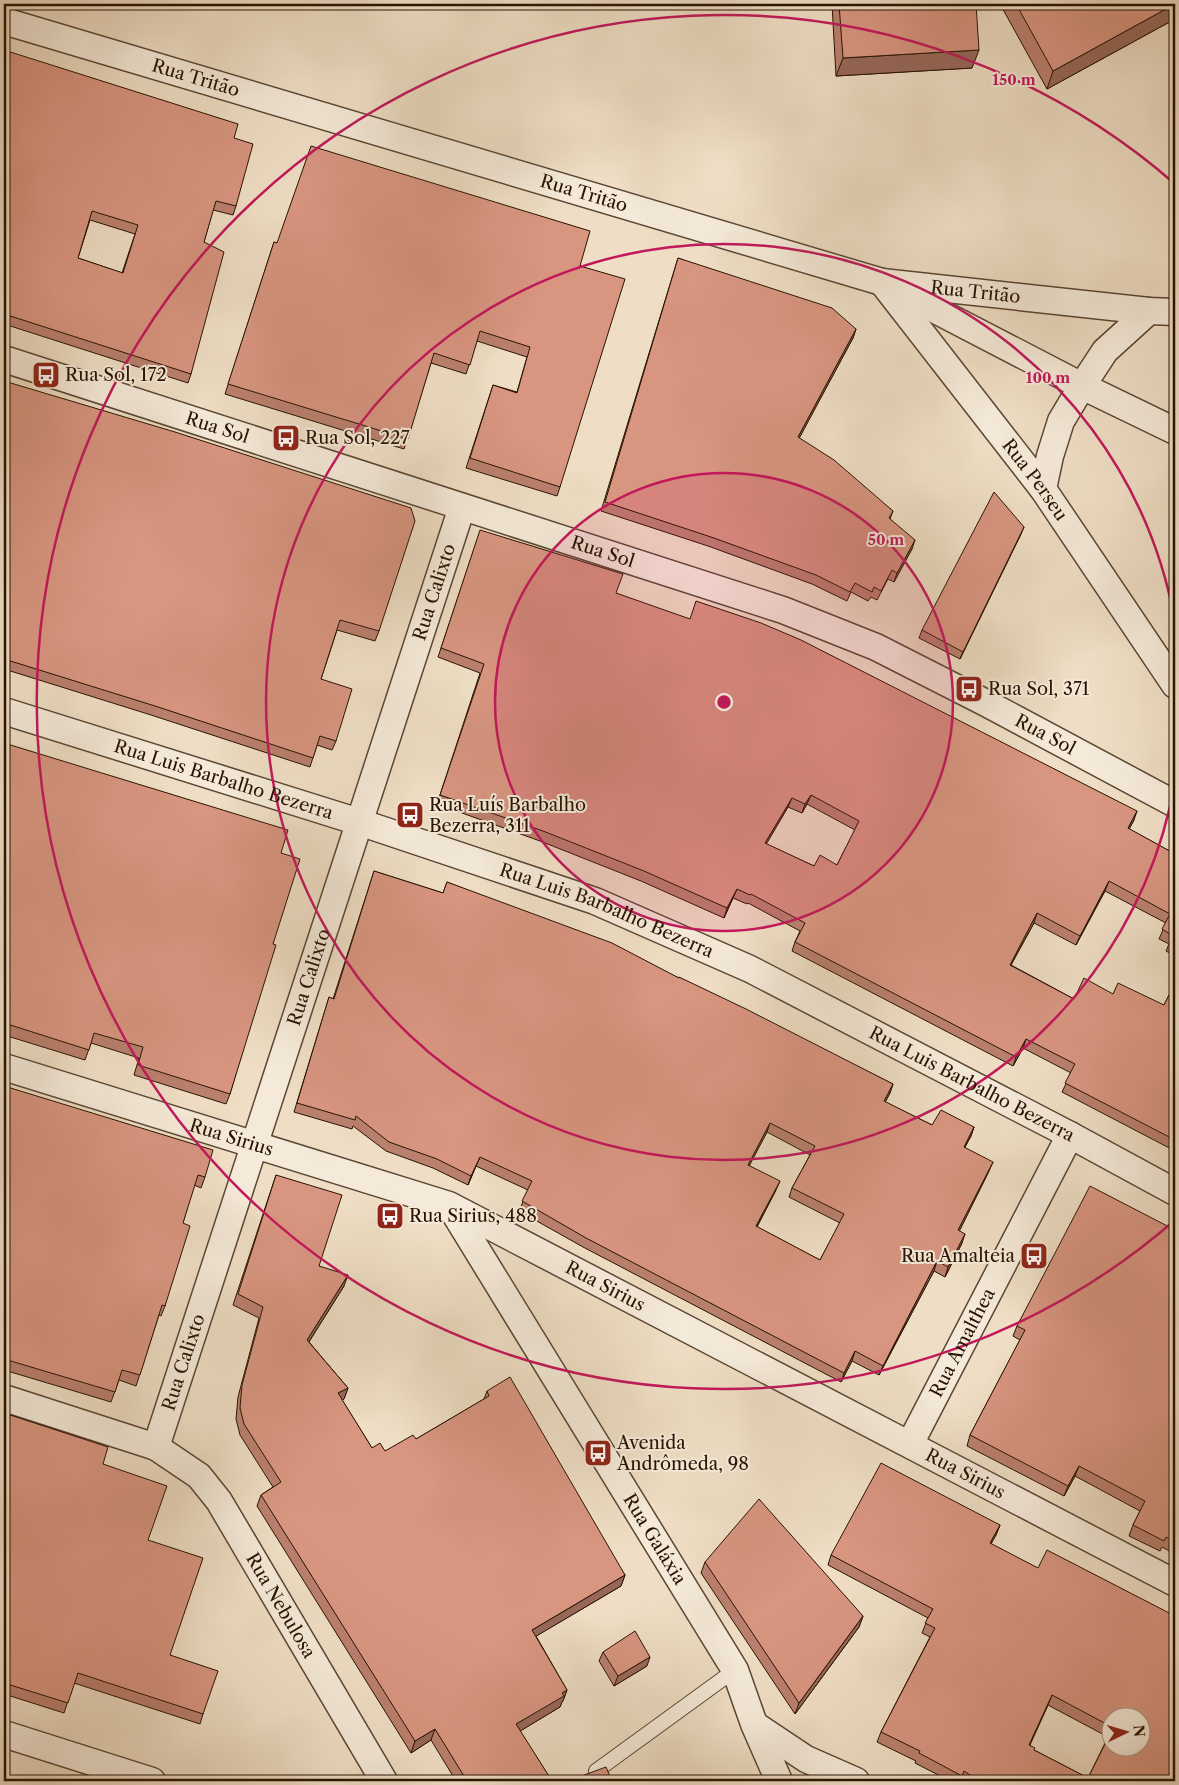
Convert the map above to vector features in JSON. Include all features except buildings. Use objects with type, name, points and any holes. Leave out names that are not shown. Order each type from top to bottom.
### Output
[{"type":"street","name":"Rua Tritão","points":[[4,21],[882,282],[1148,311],[1175,312]]},
{"type":"street","points":[[882,282],[1082,386],[1175,431]]},
{"type":"street","name":"Rua Perseu","points":[[882,282],[1043,489],[1175,685]]},
{"type":"street","points":[[1043,489],[1050,456],[1062,421],[1082,386],[1105,351],[1148,311]]},
{"type":"street","name":"Rua Sol","points":[[4,359],[783,610],[876,647],[1175,804]]},
{"type":"street","name":"Rua Calixto","points":[[156,1447],[462,507]]},
{"type":"street","name":"Rua Luis Barbalho Bezerra","points":[[4,711],[359,822],[595,901],[750,969],[1070,1135],[1175,1192]]},
{"type":"street","name":"Rua Sirius","points":[[4,1067],[449,1205],[1175,1583]]},
{"type":"street","name":"Rua Amalthea","points":[[910,1444],[1070,1135]]},
{"type":"street","name":"Rua Galáxia","points":[[449,1205],[735,1670],[754,1724],[779,1781]]},
{"type":"street","name":"Rua Nebulosa","points":[[4,1398],[156,1447],[199,1476],[219,1500],[384,1781]]},
{"type":"street","points":[[754,1724],[801,1770],[828,1781]]},
{"type":"street","points":[[4,1734],[152,1781]]},
{"type":"street","points":[[801,1770],[856,1781]]},
{"type":"lane","points":[[596,1771],[735,1670]]},
{"type":"place","name":"Rua Sol, 172","points":[[46,375]]},
{"type":"place","name":"Rua Sol, 227","points":[[286,438]]},
{"type":"place","name":"Rua Sol, 371","points":[[969,689]]},
{"type":"place","name":"Rua Luís Barbalho Bezerra, 311","points":[[410,815]]},
{"type":"place","name":"Rua Sirius, 488","points":[[390,1216]]},
{"type":"place","name":"Rua Amalteia","points":[[1034,1256]]},
{"type":"place","name":"Avenida Andrômeda, 98","points":[[598,1453]]}]
